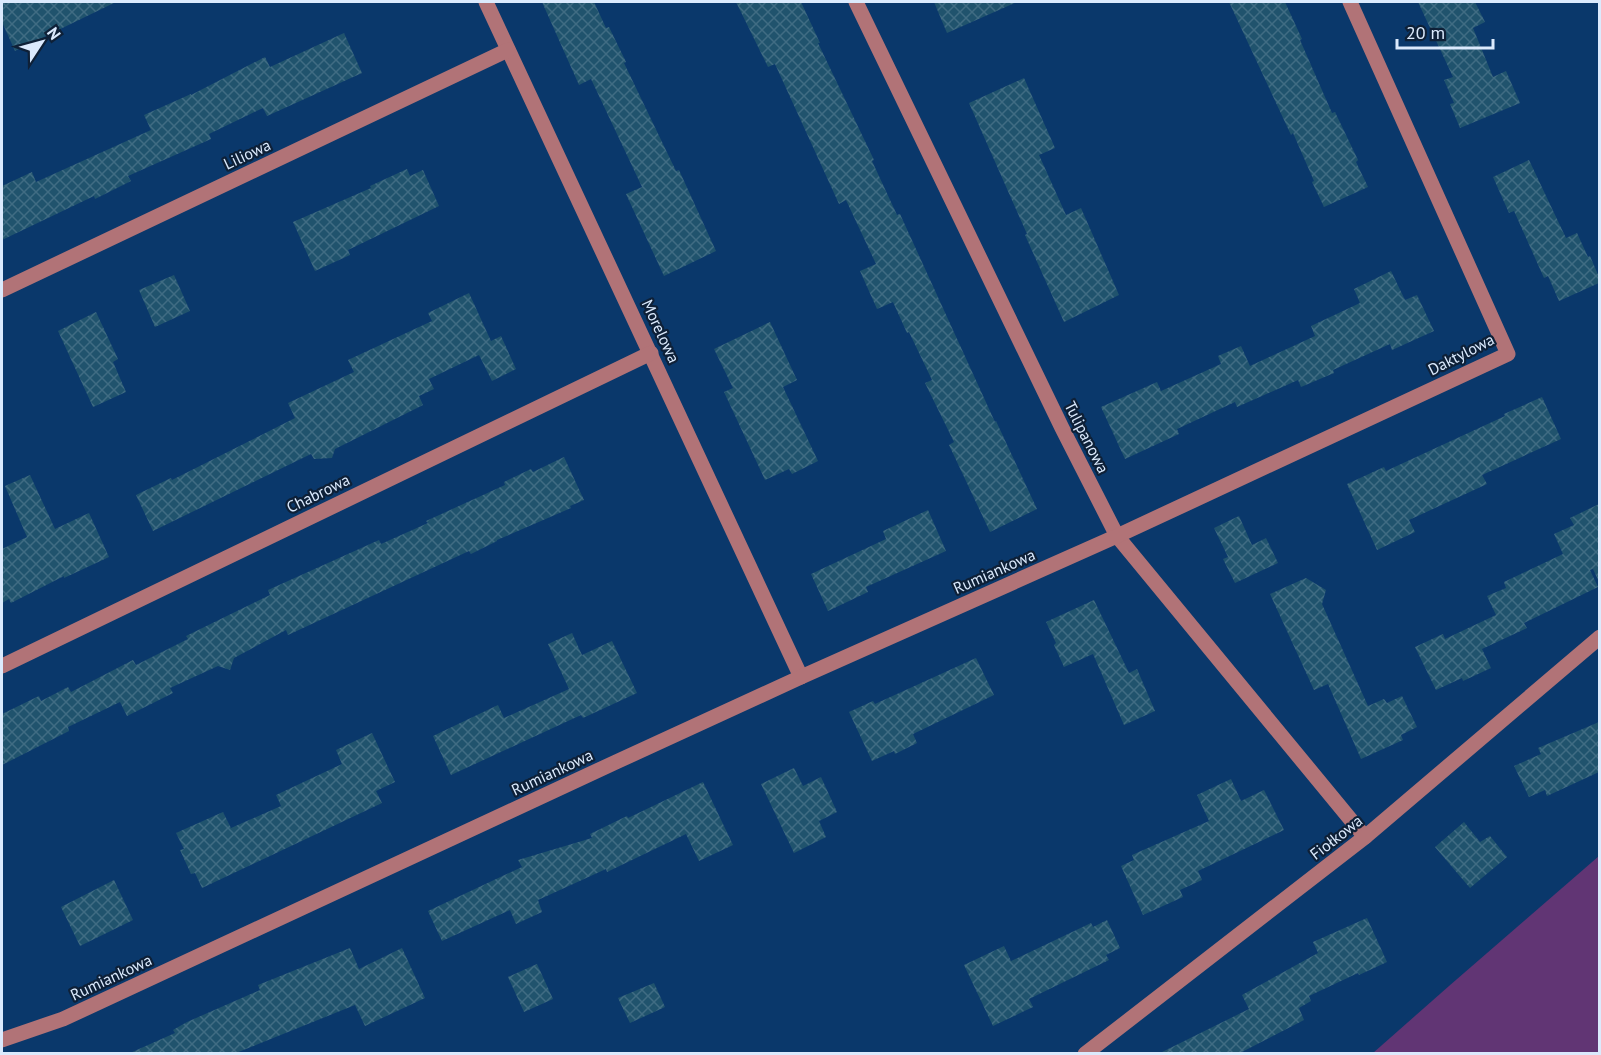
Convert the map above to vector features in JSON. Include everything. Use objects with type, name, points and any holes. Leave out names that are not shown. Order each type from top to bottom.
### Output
[{"type":"street","name":"Morelowa","points":[[486,2],[801,677]]},
{"type":"street","name":"Tulipanowa","points":[[856,2],[1062,428],[1117,536],[1365,837]]},
{"type":"street","name":"Daktylowa","points":[[1117,536],[1508,354],[1350,2]]},
{"type":"street","name":"Liliowa","points":[[2,290],[508,50]]},
{"type":"street","name":"Chabrowa","points":[[2,666],[651,353]]},
{"type":"street","name":"Rumiankowa","points":[[2,1040],[74,1014],[801,677],[1117,536]]},
{"type":"street","name":"Fiołkowa","points":[[1085,1053],[1365,837],[1599,637]]},
{"type":"shaded area","points":[[1599,856],[1599,1053],[1373,1053],[1449,986]]},
{"type":"building","points":[[2,2],[116,2],[15,51],[2,22]]},
{"type":"building","points":[[542,2],[594,2],[606,28],[609,27],[626,62],[624,63],[676,171],[679,170],[716,251],[664,276],[626,194],[642,187],[591,79],[579,85]]},
{"type":"building","points":[[736,2],[801,2],[897,215],[900,214],[1037,509],[990,532],[949,445],[954,442],[925,383],[932,380],[909,332],[907,333],[893,302],[877,309],[860,271],[876,264],[846,200],[839,204],[775,64],[768,67]]},
{"type":"building","points":[[934,2],[1017,2],[947,33]]},
{"type":"building","points":[[1229,2],[1285,2],[1332,113],[1335,112],[1368,187],[1324,207],[1293,133],[1291,135]]},
{"type":"building","points":[[1418,2],[1475,2],[1485,22],[1473,28],[1493,77],[1506,71],[1520,103],[1460,128],[1450,104],[1454,103],[1444,80],[1453,77]]},
{"type":"building","points":[[344,33],[362,73],[267,116],[263,108],[209,134],[211,139],[128,176],[131,181],[2,240],[2,186],[32,172],[36,182],[151,130],[144,115],[191,95],[265,57],[270,67]]},
{"type":"building","points":[[1024,78],[1055,148],[1039,155],[1066,215],[1081,208],[1119,295],[1064,322],[969,103]]},
{"type":"building","points":[[1529,160],[1566,238],[1577,233],[1599,277],[1599,283],[1559,301],[1548,276],[1544,278],[1514,211],[1509,213],[1493,177]]},
{"type":"building","points":[[407,169],[410,176],[423,170],[439,206],[348,250],[350,255],[315,271],[293,222],[371,188],[370,186]]},
{"type":"building","points":[[1391,271],[1405,300],[1417,295],[1434,331],[1392,350],[1390,344],[1301,387],[1298,380],[1237,407],[1235,402],[1177,429],[1179,434],[1125,459],[1101,407],[1157,382],[1161,391],[1221,364],[1218,356],[1241,346],[1250,366],[1315,336],[1311,326],[1360,303],[1354,289]]},
{"type":"building","points":[[174,275],[190,311],[155,327],[139,290]]},
{"type":"building","points":[[469,293],[491,341],[501,336],[516,369],[492,381],[479,355],[429,379],[434,389],[419,396],[423,405],[335,449],[332,458],[314,459],[311,454],[153,531],[136,495],[171,478],[172,480],[295,418],[288,403],[354,372],[348,360],[432,321],[428,313]]},
{"type":"building","points":[[96,312],[118,359],[113,362],[126,392],[93,407],[58,331]]},
{"type":"building","points":[[770,322],[797,380],[783,387],[818,461],[792,474],[789,469],[765,480],[724,392],[733,388],[714,349]]},
{"type":"building","points":[[1542,397],[1561,439],[1482,475],[1487,484],[1409,520],[1415,532],[1377,550],[1347,484],[1384,467],[1386,471]]},
{"type":"building","points":[[564,457],[584,500],[570,506],[571,508],[497,540],[471,554],[469,551],[288,635],[286,630],[234,658],[230,670],[218,666],[170,688],[173,693],[127,716],[120,702],[68,727],[69,731],[2,765],[2,714],[39,696],[41,701],[68,687],[71,692],[133,660],[136,665],[188,639],[186,636],[270,595],[268,590],[379,540],[381,544],[428,523],[426,521],[505,485],[504,482],[531,469],[533,472]]},
{"type":"building","points":[[30,475],[55,529],[89,513],[109,557],[64,578],[64,576],[11,603],[9,599],[2,603],[2,549],[27,537],[5,486]]},
{"type":"building","points":[[1599,504],[1599,582],[1593,569],[1590,570],[1598,587],[1524,623],[1527,628],[1482,649],[1491,668],[1436,690],[1415,647],[1443,634],[1445,639],[1496,615],[1487,596],[1506,588],[1504,582],[1563,554],[1554,534],[1574,525],[1570,518]]},
{"type":"building","points":[[928,510],[946,551],[866,587],[868,592],[828,611],[811,574],[886,539],[883,531]]},
{"type":"building","points":[[1239,516],[1252,545],[1266,538],[1278,563],[1235,583],[1223,559],[1228,557],[1214,528]]},
{"type":"building","points":[[1306,578],[1326,590],[1322,604],[1368,706],[1384,699],[1387,703],[1402,696],[1417,727],[1401,735],[1403,740],[1361,759],[1328,684],[1314,690],[1270,594]]},
{"type":"building","points":[[1094,600],[1129,673],[1137,669],[1155,711],[1124,725],[1093,654],[1064,667],[1046,622]]},
{"type":"building","points":[[572,633],[582,655],[612,641],[637,693],[583,718],[581,715],[451,775],[433,736],[498,705],[504,718],[569,689],[548,644]]},
{"type":"building","points":[[976,658],[994,695],[913,734],[917,743],[895,754],[894,751],[872,761],[849,712],[873,701],[875,704]]},
{"type":"building","points":[[1599,722],[1599,772],[1547,796],[1545,790],[1529,797],[1514,766],[1541,754],[1538,748]]},
{"type":"building","points":[[372,733],[395,782],[376,791],[382,803],[202,888],[195,873],[191,874],[180,850],[184,849],[176,833],[223,812],[231,828],[281,806],[276,795],[342,764],[336,750]]},
{"type":"building","points":[[794,768],[803,786],[821,777],[837,812],[819,821],[826,837],[794,853],[761,784]]},
{"type":"building","points":[[1231,779],[1241,801],[1264,790],[1284,830],[1198,871],[1202,880],[1180,890],[1183,897],[1143,915],[1121,866],[1134,860],[1132,855],[1209,821],[1197,795]]},
{"type":"building","points":[[703,782],[733,845],[699,861],[686,834],[607,872],[606,869],[538,900],[542,912],[516,924],[510,910],[442,941],[428,911],[522,867],[518,860],[592,838],[590,834]]},
{"type":"building","points":[[1464,822],[1480,842],[1490,836],[1507,857],[1470,888],[1435,847]]},
{"type":"building","points":[[114,880],[133,920],[80,946],[61,907]]},
{"type":"building","points":[[1367,918],[1387,962],[1309,996],[1311,1001],[1299,1008],[1304,1020],[1240,1053],[1160,1053],[1249,1009],[1242,995],[1318,953],[1313,942]]},
{"type":"building","points":[[1107,920],[1120,948],[1106,955],[1109,960],[1029,999],[1033,1007],[993,1026],[964,965],[1004,946],[1011,961],[1091,923],[1093,927]]},
{"type":"building","points":[[350,948],[359,969],[402,948],[425,998],[365,1026],[355,1005],[236,1053],[130,1053],[175,1033],[173,1030],[187,1022],[260,990],[258,985]]},
{"type":"building","points":[[537,964],[553,999],[524,1012],[508,977]]},
{"type":"building","points":[[654,983],[665,1007],[630,1023],[618,998]]}]
